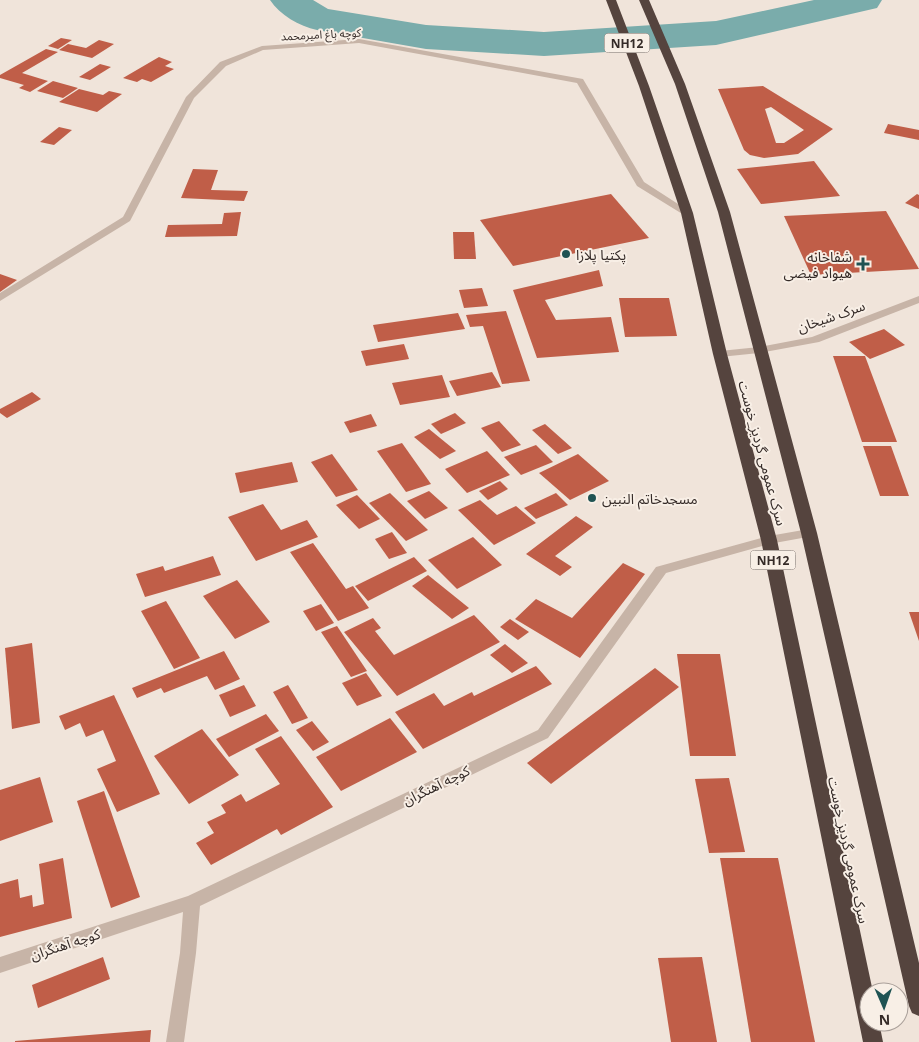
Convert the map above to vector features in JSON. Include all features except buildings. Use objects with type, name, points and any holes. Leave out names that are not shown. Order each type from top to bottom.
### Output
[{"type":"highway","name":"سرک عمومی گردیز_خوست","points":[[611,0],[644,86],[687,213],[720,354],[769,540],[873,1042]]},
{"type":"highway","name":"سرک عمومی گردیز_خوست","points":[[644,0],[680,84],[724,212],[809,533],[919,1006]]},
{"type":"street","name":"کوچه باغ امیرمحمد","points":[[0,298],[127,220],[190,97],[223,64],[262,48],[359,41],[580,81],[640,184],[687,213]]},
{"type":"street","name":"سرک شیخان","points":[[720,354],[759,350],[815,340],[919,299]]},
{"type":"street","name":"کوچه آهنگران","points":[[0,965],[192,902],[542,734],[661,570],[769,540],[809,533]]},
{"type":"street","points":[[175,1042],[188,953],[192,902]]},
{"type":"waterway","points":[[288,0],[317,19],[426,37],[544,44],[716,33],[864,0]]},
{"type":"place","name":"پکتیا پلازا","points":[[566,254]]},
{"type":"place","name":"شفاخانه هیواد فیضی","points":[[863,264]]},
{"type":"place","name":"مسجدخاتم النبین","points":[[592,498]]}]
